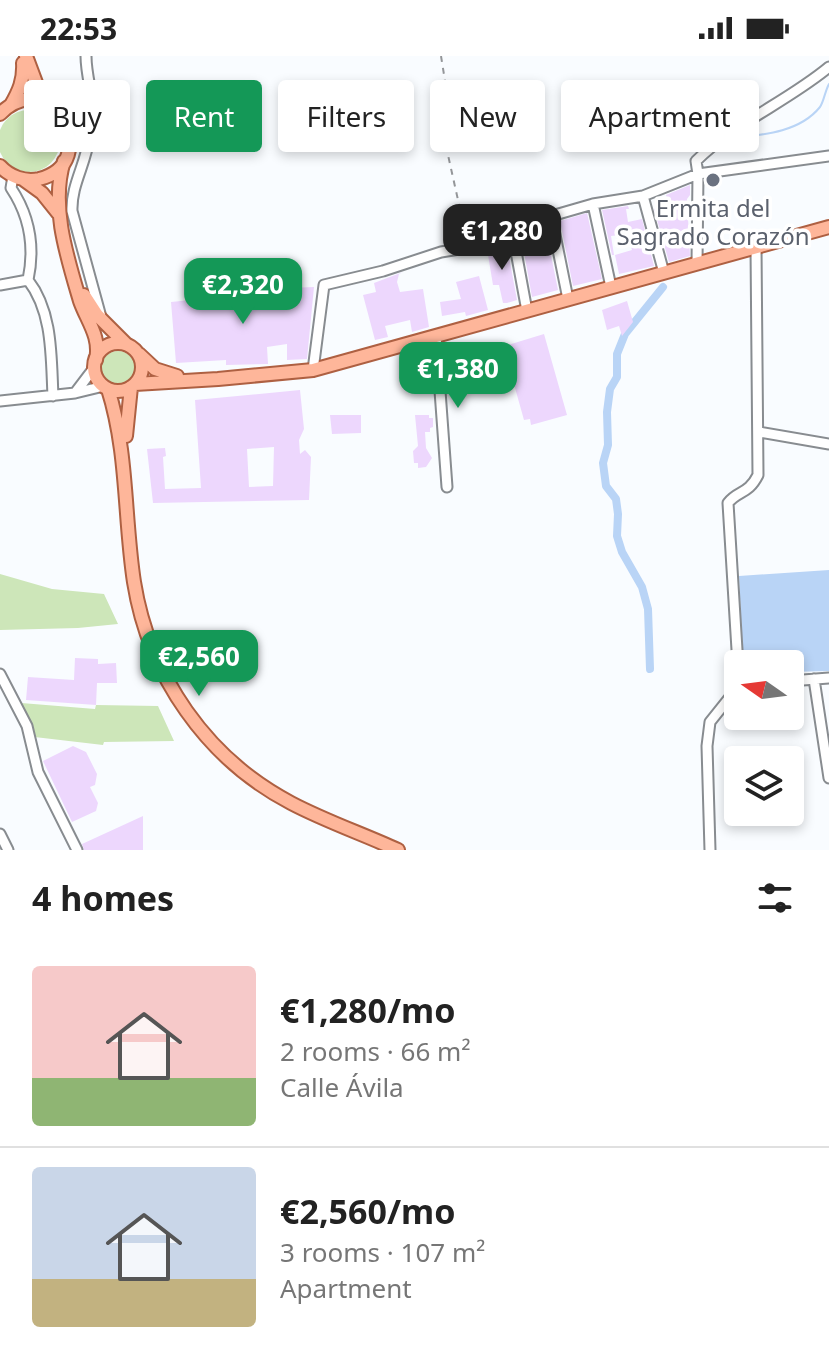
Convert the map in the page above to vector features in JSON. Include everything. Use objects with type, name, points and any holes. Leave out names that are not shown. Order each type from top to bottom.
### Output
[{"type":"main road","points":[[24,56],[34,80]]},
{"type":"main road","points":[[11,105],[24,75],[24,56]]},
{"type":"main road","points":[[0,114],[11,105],[24,101]]},
{"type":"main road","points":[[68,152],[57,189],[58,213],[81,302],[96,336],[96,375],[106,388],[124,459]]},
{"type":"main road","points":[[16,181],[47,177],[64,161]]},
{"type":"main road","points":[[0,166],[16,181],[42,193],[58,213]]},
{"type":"main road","points":[[106,388],[124,390],[133,385],[313,370],[829,227]]},
{"type":"main road","points":[[75,277],[102,320],[131,348],[155,369],[188,380]]},
{"type":"main road","points":[[95,364],[99,353],[111,344],[131,348]]},
{"type":"main road","points":[[131,348],[142,371],[133,385],[127,413],[124,459],[134,581],[141,618],[171,688],[194,722],[234,766],[292,804],[398,850]]},
{"type":"street","points":[[86,56],[89,80]]},
{"type":"street","points":[[697,264],[696,161],[725,136],[805,87],[829,67]]},
{"type":"street","points":[[86,152],[72,197],[72,211],[102,320]]},
{"type":"street","points":[[313,370],[324,285],[383,271],[441,252],[472,247],[551,215],[643,196],[698,174],[829,156]]},
{"type":"street","points":[[0,183],[16,181],[31,238],[28,280],[34,287],[46,319],[53,396]]},
{"type":"street","points":[[643,196],[664,273]]},
{"type":"street","points":[[593,204],[611,287]]},
{"type":"street","points":[[551,215],[568,299]]},
{"type":"street","points":[[512,230],[527,311]]},
{"type":"street","points":[[737,650],[728,503],[752,486],[758,475],[756,247]]},
{"type":"street","points":[[0,285],[28,280]]},
{"type":"street","points":[[436,336],[447,487]]},
{"type":"street","points":[[75,393],[95,364]]},
{"type":"street","points":[[0,401],[106,388]]},
{"type":"street","points":[[759,432],[829,444]]},
{"type":"street","points":[[0,674],[27,726],[38,772],[77,850]]},
{"type":"street","points":[[804,680],[829,678]]},
{"type":"street","points":[[814,679],[829,778]]},
{"type":"street","points":[[710,850],[707,746],[710,722],[724,704]]},
{"type":"street","points":[[0,834],[8,850]]},
{"type":"path","points":[[441,56],[450,112],[440,119],[462,218],[472,247]]},
{"type":"green space","points":[[23,110],[24,152],[58,152],[51,163],[35,172],[23,172],[12,167],[-1,150],[-1,132],[3,124]]},
{"type":"green space","points":[[118,351],[130,356],[135,368],[130,380],[118,385],[106,380],[101,368],[106,356]]},
{"type":"green space","points":[[0,574],[52,589],[104,594],[118,624],[0,630]]},
{"type":"green space","points":[[9,702],[95,709],[96,705],[158,706],[174,741],[104,742],[103,745],[26,736]]},
{"type":"water","points":[[829,570],[829,671],[804,672],[804,650],[742,650],[739,576]]},
{"type":"building","points":[[690,185],[687,199],[690,256],[669,262],[654,209],[669,205],[666,195]]},
{"type":"building","points":[[628,206],[628,222],[642,219],[654,266],[619,274],[615,255],[632,250],[627,234],[611,236],[612,255],[602,210]]},
{"type":"building","points":[[587,213],[602,279],[573,286],[560,221]]},
{"type":"building","points":[[545,226],[558,290],[532,297],[521,235]]},
{"type":"building","points":[[506,241],[517,300],[503,303],[499,285],[493,285],[487,249]]},
{"type":"building","points":[[403,272],[399,274],[397,282],[400,292],[423,289],[429,327],[412,332],[410,320],[385,326],[388,337],[375,340],[363,295],[376,292],[374,283]]},
{"type":"building","points":[[479,276],[488,310],[466,316],[465,312],[442,316],[440,302],[461,299],[456,282]]},
{"type":"building","points":[[263,287],[314,287],[307,359],[287,360],[287,344],[267,347],[268,364],[226,365],[226,360],[176,363],[171,302],[221,297],[226,292]]},
{"type":"building","points":[[627,301],[633,322],[622,336],[619,326],[607,330],[602,310]]},
{"type":"building","points":[[544,334],[567,415],[531,425],[530,419],[524,420],[506,356],[512,355],[508,345]]},
{"type":"building","points":[[300,390],[304,429],[299,440],[300,454],[305,450],[311,457],[309,500],[153,503],[147,449],[165,448],[165,489],[201,488],[195,400]],"holes":[[[274,447],[273,486],[249,487],[247,449]]]},
{"type":"building","points":[[330,415],[361,415],[361,433],[332,434]]},
{"type":"building","points":[[415,415],[433,418],[433,427],[430,432],[425,432],[426,448],[432,458],[426,467],[418,468],[418,463],[414,463],[413,451],[418,446]]},
{"type":"building","points":[[75,658],[98,659],[98,664],[116,663],[117,683],[97,683],[96,705],[26,700],[28,677],[74,680]]},
{"type":"building","points":[[73,746],[86,752],[97,774],[95,785],[90,787],[98,803],[96,811],[72,822],[43,761]]},
{"type":"building","points":[[143,816],[143,850],[84,850],[82,844]]},
{"type":"waterway","points":[[759,135],[791,127],[811,116],[820,107],[829,84]]},
{"type":"waterway","points":[[650,669],[648,609],[642,587],[622,552],[617,536],[616,499],[606,486],[603,463],[608,445],[610,389],[617,377],[617,354],[625,334],[663,287]]},
{"type":"place","name":"Ermita del Sagrado Corazón","points":[[713,180]]}]
